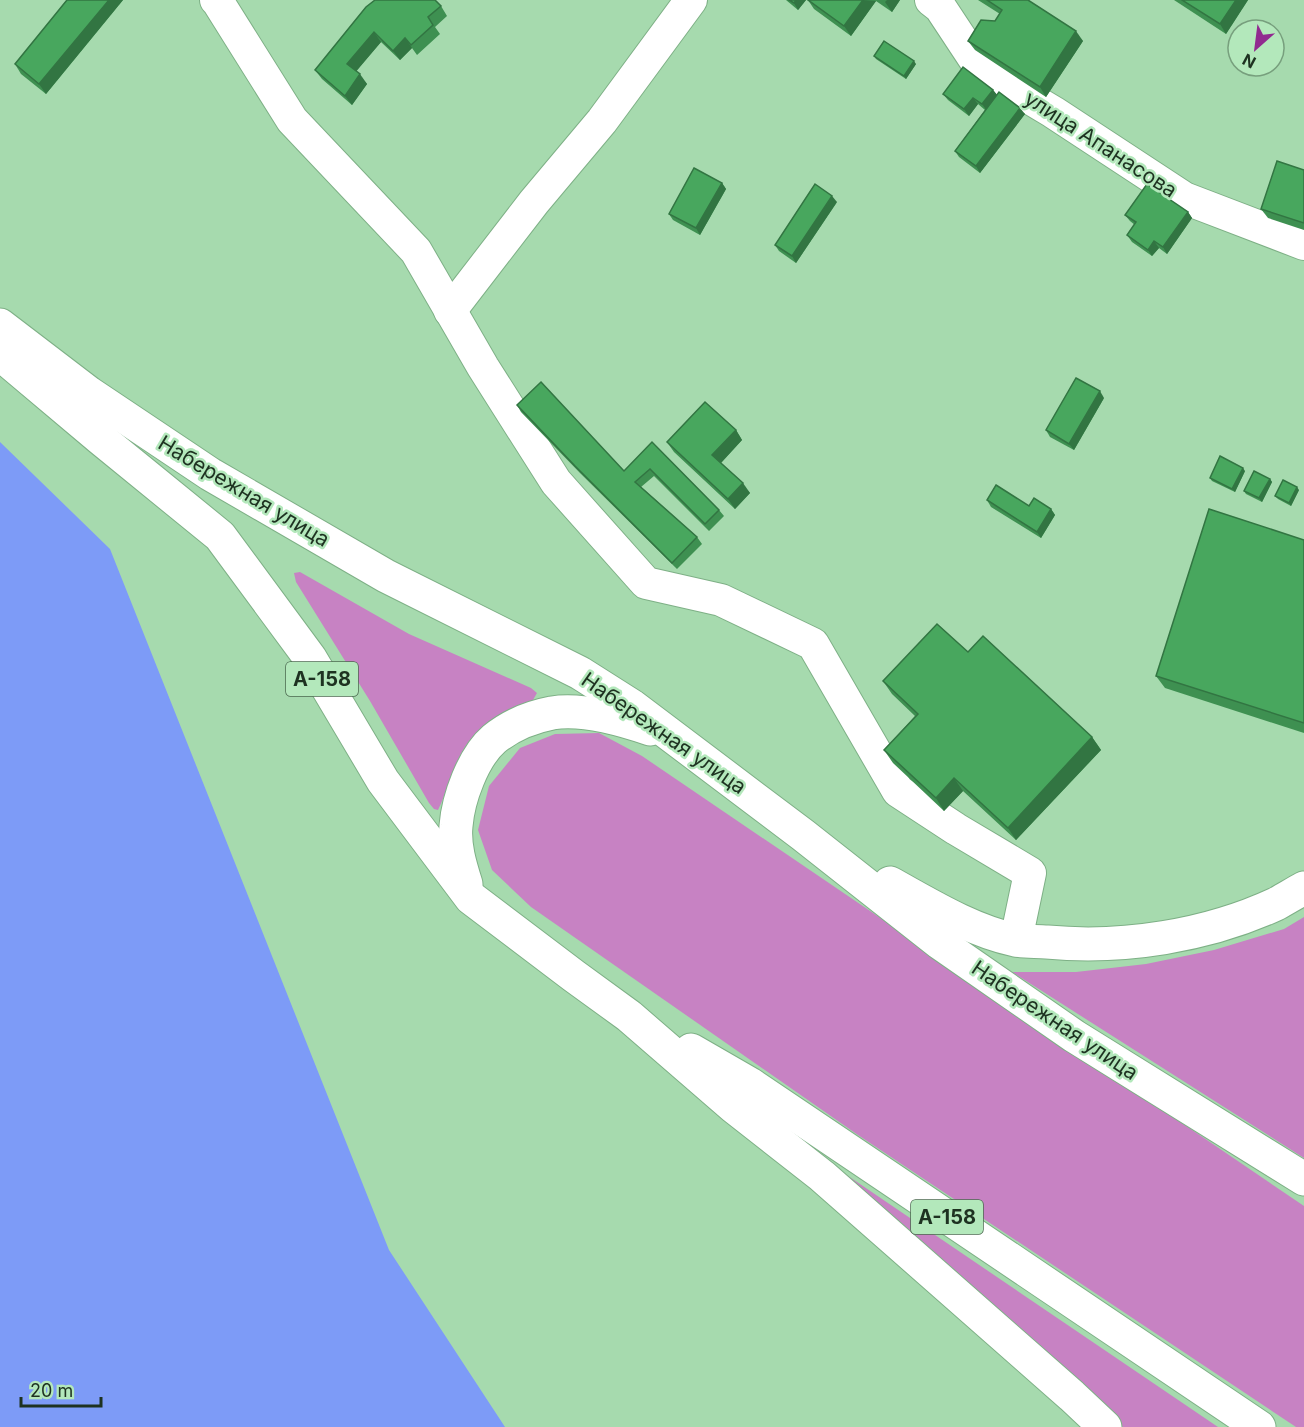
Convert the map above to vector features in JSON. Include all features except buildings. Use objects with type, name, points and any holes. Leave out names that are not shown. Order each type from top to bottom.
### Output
[{"type":"main road","name":"Набережная улица","points":[[0,325],[89,393],[210,474],[386,576],[580,673],[632,706],[803,835],[940,943],[1074,1036],[1304,1179]]},
{"type":"main road","name":"А-158","points":[[0,354],[220,536],[309,658],[383,781],[471,898],[629,1016],[750,1084],[1259,1427]]},
{"type":"main road","points":[[471,898],[458,860],[456,827],[462,795],[474,766],[493,740],[524,720],[553,713],[586,713],[628,722],[678,739]]},
{"type":"main road","points":[[803,835],[972,926],[1016,940],[1074,945],[1133,942],[1183,933],[1225,923],[1276,904],[1304,888]]},
{"type":"main road","points":[[629,1016],[734,1107],[857,1206],[1105,1427]]},
{"type":"street","points":[[450,311],[534,202],[602,121],[691,0]]},
{"type":"street","points":[[217,1],[292,120],[416,250],[483,367],[555,483],[646,583],[721,600],[813,644],[898,790],[956,829],[1030,873],[1016,940]]},
{"type":"street","name":"улица Апанасова","points":[[939,2],[981,69],[1053,112],[1184,198],[1304,244]]},
{"type":"shaded area","points":[[300,572],[409,634],[531,688],[537,693],[533,700],[501,715],[483,727],[467,744],[438,810],[429,803],[370,701],[296,582],[294,573]]},
{"type":"shaded area","points":[[599,733],[642,756],[1304,1206],[1304,1427],[1296,1427],[858,1135],[531,907],[492,870],[478,830],[489,786],[520,748],[555,734]]},
{"type":"shaded area","points":[[1304,917],[1304,1158],[1012,972],[1076,972],[1146,964],[1214,950],[1284,929]]},
{"type":"shaded area","points":[[829,1163],[1218,1427],[1123,1427],[863,1197]]},
{"type":"water","points":[[0,442],[110,549],[389,1250],[505,1427],[0,1427]]}]
